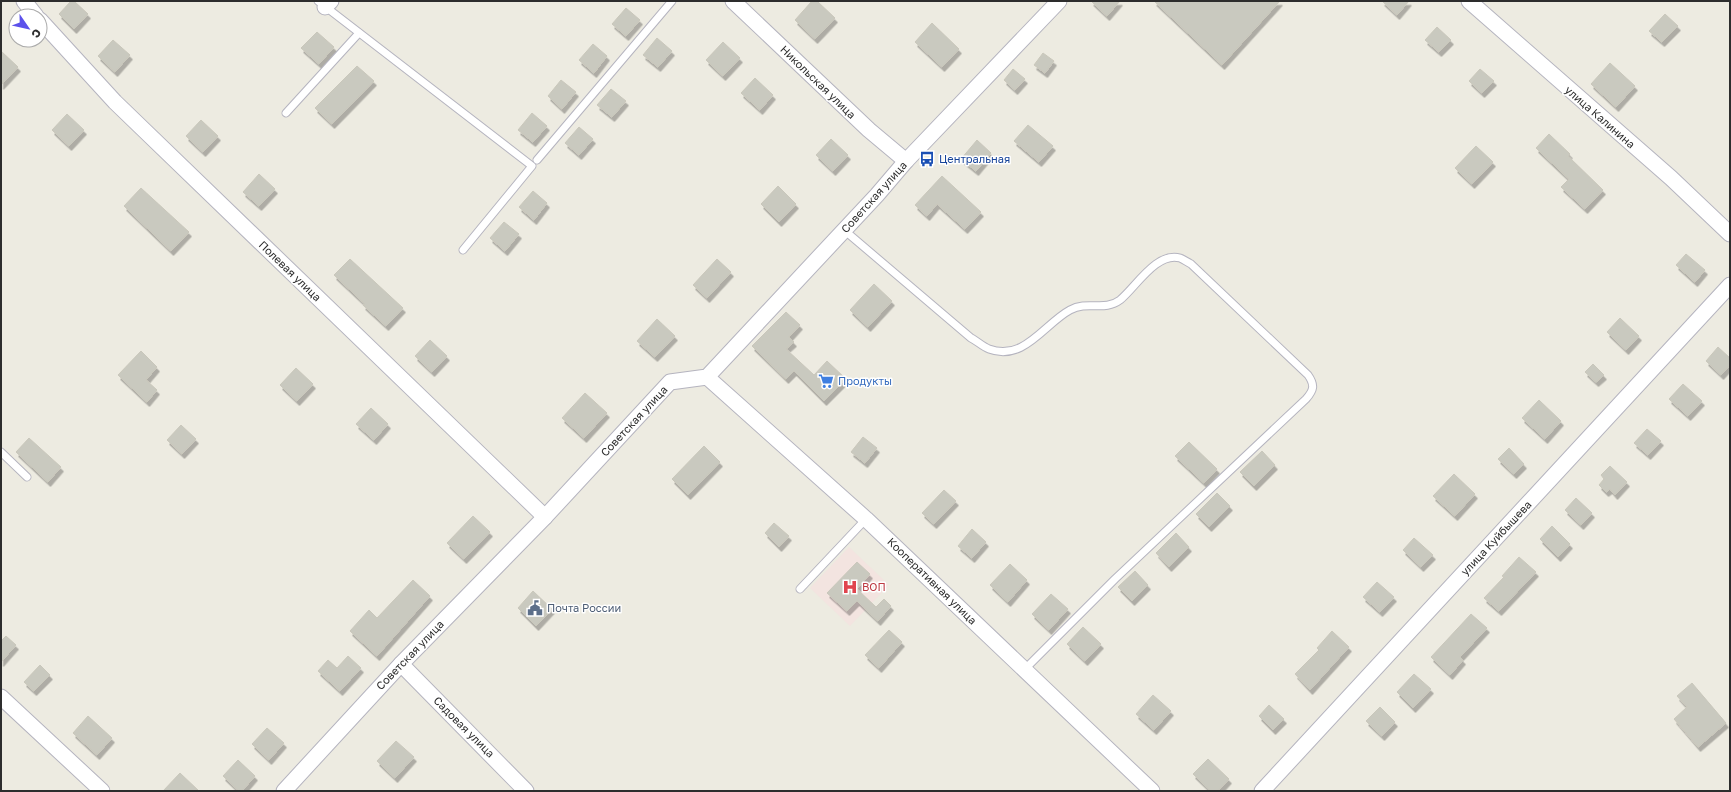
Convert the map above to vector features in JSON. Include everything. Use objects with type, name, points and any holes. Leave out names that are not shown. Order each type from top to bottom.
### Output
[{"type":"street","name":"Никольская улица","points":[[733,1],[869,130],[906,161]]},
{"type":"street","name":"Советская улица","points":[[284,791],[401,664],[545,517],[670,382],[707,377],[906,161],[1060,1]]},
{"type":"street","name":"улица Калинина","points":[[1469,1],[1671,178],[1730,234]]},
{"type":"street","name":"Полевая улица","points":[[48,29],[115,102],[545,517]]},
{"type":"street","name":"улица Куйбышева","points":[[1262,791],[1730,285]]},
{"type":"street","name":"Кооперативная улица","points":[[707,377],[866,519],[1152,791]]},
{"type":"street","name":"Садовая улица","points":[[401,664],[526,791]]},
{"type":"street","points":[[1,697],[102,791]]},
{"type":"lane","points":[[537,160],[672,1]]},
{"type":"lane","points":[[325,3],[359,33],[532,166],[463,250]]},
{"type":"lane","points":[[286,113],[359,33]]},
{"type":"lane","points":[[844,230],[971,338],[989,349],[1009,352],[1027,344],[1070,310],[1084,305],[1109,306],[1120,300],[1150,269],[1164,259],[1179,257],[1191,264],[1308,375],[1313,382],[1313,391],[1306,399],[1115,579],[1024,670]]},
{"type":"lane","points":[[1,452],[27,477]]},
{"type":"lane","points":[[800,589],[866,519]]},
{"type":"shaded area","name":"ВОП","points":[[849,547],[889,585],[850,626],[810,588]]},
{"type":"building","points":[[71,1],[74,1],[88,14],[74,29],[59,14]]},
{"type":"building","points":[[812,1],[817,1],[835,18],[815,39],[795,20]]},
{"type":"building","points":[[1091,1],[1120,1],[1107,16]]},
{"type":"building","points":[[1154,1],[1280,1],[1222,65]]},
{"type":"building","points":[[1382,1],[1409,1],[1397,15]]},
{"type":"building","points":[[626,8],[640,20],[626,36],[612,24]]},
{"type":"building","points":[[1665,14],[1678,26],[1662,42],[1649,31]]},
{"type":"building","points":[[932,23],[959,49],[942,67],[915,42]]},
{"type":"building","points":[[1437,27],[1451,40],[1439,52],[1425,40]]},
{"type":"building","points":[[317,32],[334,47],[319,64],[301,48]]},
{"type":"building","points":[[657,38],[672,51],[658,67],[643,55]]},
{"type":"building","points":[[113,40],[130,55],[115,72],[98,56]]},
{"type":"building","points":[[723,42],[740,58],[723,76],[706,60]]},
{"type":"building","points":[[593,44],[607,56],[594,73],[579,60]]},
{"type":"building","points":[[1,51],[18,67],[1,85]]},
{"type":"building","points":[[1043,53],[1054,61],[1045,73],[1034,65]]},
{"type":"building","points":[[1610,63],[1635,86],[1616,107],[1591,84]]},
{"type":"building","points":[[357,66],[374,81],[332,124],[315,108]]},
{"type":"building","points":[[1013,69],[1025,79],[1015,90],[1004,80]]},
{"type":"building","points":[[1480,69],[1494,81],[1482,93],[1469,81]]},
{"type":"building","points":[[755,78],[773,95],[760,110],[741,93]]},
{"type":"building","points":[[561,80],[576,92],[562,109],[548,96]]},
{"type":"building","points":[[611,89],[626,101],[612,117],[597,105]]},
{"type":"building","points":[[532,113],[547,126],[533,142],[518,130]]},
{"type":"building","points":[[67,114],[84,130],[69,146],[52,130]]},
{"type":"building","points":[[201,120],[218,136],[203,152],[186,136]]},
{"type":"building","points":[[1028,125],[1053,146],[1039,162],[1014,141]]},
{"type":"building","points":[[579,127],[593,139],[579,155],[565,143]]},
{"type":"building","points":[[1549,134],[1570,154],[1568,156],[1603,190],[1585,209],[1561,187],[1569,179],[1536,148]]},
{"type":"building","points":[[831,139],[848,155],[833,171],[816,155]]},
{"type":"building","points":[[977,140],[991,153],[976,171],[961,159]]},
{"type":"building","points":[[1476,146],[1493,162],[1472,184],[1455,168]]},
{"type":"building","points":[[259,174],[275,189],[259,206],[243,192]]},
{"type":"building","points":[[942,176],[981,212],[965,229],[937,204],[927,216],[915,205]]},
{"type":"building","points":[[778,186],[796,204],[779,222],[761,204]]},
{"type":"building","points":[[141,188],[189,232],[171,251],[124,206]]},
{"type":"building","points":[[533,191],[547,203],[534,220],[519,207]]},
{"type":"building","points":[[504,222],[519,234],[505,251],[490,238]]},
{"type":"building","points":[[1686,254],[1705,270],[1695,282],[1676,265]]},
{"type":"building","points":[[350,259],[403,308],[386,326],[334,275]]},
{"type":"building","points":[[717,259],[731,272],[707,298],[693,285]]},
{"type":"building","points":[[874,284],[892,301],[868,327],[850,310]]},
{"type":"building","points":[[786,312],[800,325],[789,337],[794,342],[786,349],[814,375],[827,361],[846,379],[824,401],[794,371],[786,379],[752,346]]},
{"type":"building","points":[[1620,318],[1639,336],[1626,350],[1607,332]]},
{"type":"building","points":[[657,319],[675,336],[655,357],[637,341]]},
{"type":"building","points":[[430,340],[447,356],[432,372],[415,356]]},
{"type":"building","points":[[1718,347],[1730,358],[1730,365],[1721,375],[1706,361]]},
{"type":"building","points":[[141,351],[157,367],[146,380],[157,390],[147,402],[118,375]]},
{"type":"building","points":[[1593,364],[1604,375],[1596,382],[1585,372]]},
{"type":"building","points":[[296,368],[313,384],[297,401],[280,385]]},
{"type":"building","points":[[1683,384],[1702,401],[1688,416],[1669,399]]},
{"type":"building","points":[[585,393],[607,413],[584,438],[562,418]]},
{"type":"building","points":[[1539,400],[1561,421],[1545,439],[1522,418]]},
{"type":"building","points":[[371,408],[388,424],[374,440],[356,424]]},
{"type":"building","points":[[181,425],[196,439],[182,454],[167,440]]},
{"type":"building","points":[[1647,429],[1661,441],[1648,455],[1634,443]]},
{"type":"building","points":[[863,437],[877,448],[865,463],[851,452]]},
{"type":"building","points":[[29,438],[61,467],[48,482],[16,452]]},
{"type":"building","points":[[1189,442],[1217,469],[1204,483],[1175,456]]},
{"type":"building","points":[[704,446],[720,462],[688,495],[672,479]]},
{"type":"building","points":[[1509,448],[1524,464],[1514,474],[1498,459]]},
{"type":"building","points":[[1262,451],[1275,465],[1254,486],[1240,472]]},
{"type":"building","points":[[1610,466],[1627,482],[1615,495],[1610,489],[1606,492],[1599,485],[1604,479],[1601,475]]},
{"type":"building","points":[[1454,474],[1475,494],[1455,516],[1433,496]]},
{"type":"building","points":[[944,490],[956,501],[934,524],[922,513]]},
{"type":"building","points":[[1217,493],[1230,506],[1209,527],[1196,514]]},
{"type":"building","points":[[1576,498],[1592,513],[1581,525],[1565,510]]},
{"type":"building","points":[[473,516],[490,532],[464,559],[447,543]]},
{"type":"building","points":[[774,523],[789,536],[779,547],[765,533]]},
{"type":"building","points":[[1552,526],[1570,544],[1558,557],[1540,539]]},
{"type":"building","points":[[972,529],[986,542],[972,558],[958,546]]},
{"type":"building","points":[[1176,533],[1189,547],[1169,567],[1156,553]]},
{"type":"building","points":[[1414,538],[1433,555],[1421,567],[1403,550]]},
{"type":"building","points":[[1519,557],[1536,572],[1499,611],[1484,598],[1504,577],[1502,576]]},
{"type":"building","points":[[857,562],[870,574],[857,589],[876,607],[884,599],[891,606],[878,621],[857,601],[847,611],[827,593]]},
{"type":"building","points":[[1010,564],[1027,580],[1008,602],[990,585]]},
{"type":"building","points":[[1135,571],[1148,585],[1132,601],[1118,587]]},
{"type":"building","points":[[413,580],[430,596],[377,656],[350,631],[369,610],[377,618]]},
{"type":"building","points":[[1377,582],[1394,597],[1380,612],[1363,597]]},
{"type":"building","name":"Почта России","points":[[533,591],[552,609],[536,626],[518,608]]},
{"type":"building","points":[[1051,594],[1068,609],[1049,630],[1032,614]]},
{"type":"building","points":[[1471,614],[1487,628],[1460,657],[1463,660],[1450,675],[1431,657]]},
{"type":"building","points":[[1083,627],[1101,644],[1085,661],[1067,644]]},
{"type":"building","points":[[889,630],[902,642],[879,668],[865,655]]},
{"type":"building","points":[[1332,631],[1349,647],[1310,690],[1295,674],[1319,650],[1317,648]]},
{"type":"building","points":[[6,636],[16,645],[1,662],[1,641]]},
{"type":"building","points":[[348,656],[361,668],[340,691],[318,671],[328,660],[337,668]]},
{"type":"building","points":[[40,665],[50,675],[34,691],[24,682]]},
{"type":"building","points":[[1414,674],[1431,689],[1413,708],[1397,692]]},
{"type":"building","points":[[1692,683],[1726,723],[1698,747],[1674,719],[1687,707],[1677,696]]},
{"type":"building","points":[[1153,695],[1171,711],[1154,730],[1136,714]]},
{"type":"building","points":[[1269,705],[1284,719],[1273,730],[1259,716]]},
{"type":"building","points":[[1380,707],[1395,722],[1382,736],[1366,721]]},
{"type":"building","points":[[88,716],[112,738],[97,755],[73,733]]},
{"type":"building","points":[[267,728],[284,743],[269,760],[252,744]]},
{"type":"building","points":[[396,741],[414,757],[395,778],[377,761]]},
{"type":"building","points":[[1208,759],[1229,779],[1218,791],[1211,791],[1193,774]]},
{"type":"building","points":[[238,760],[255,776],[242,791],[239,791],[223,776]]},
{"type":"building","points":[[180,773],[199,791],[163,791]]},
{"type":"place","name":"Центральная","points":[[927,159]]},
{"type":"place","name":"Продукты","points":[[826,381]]},
{"type":"place","name":"ВОП","points":[[850,587]]},
{"type":"place","name":"Почта России","points":[[535,608]]}]
